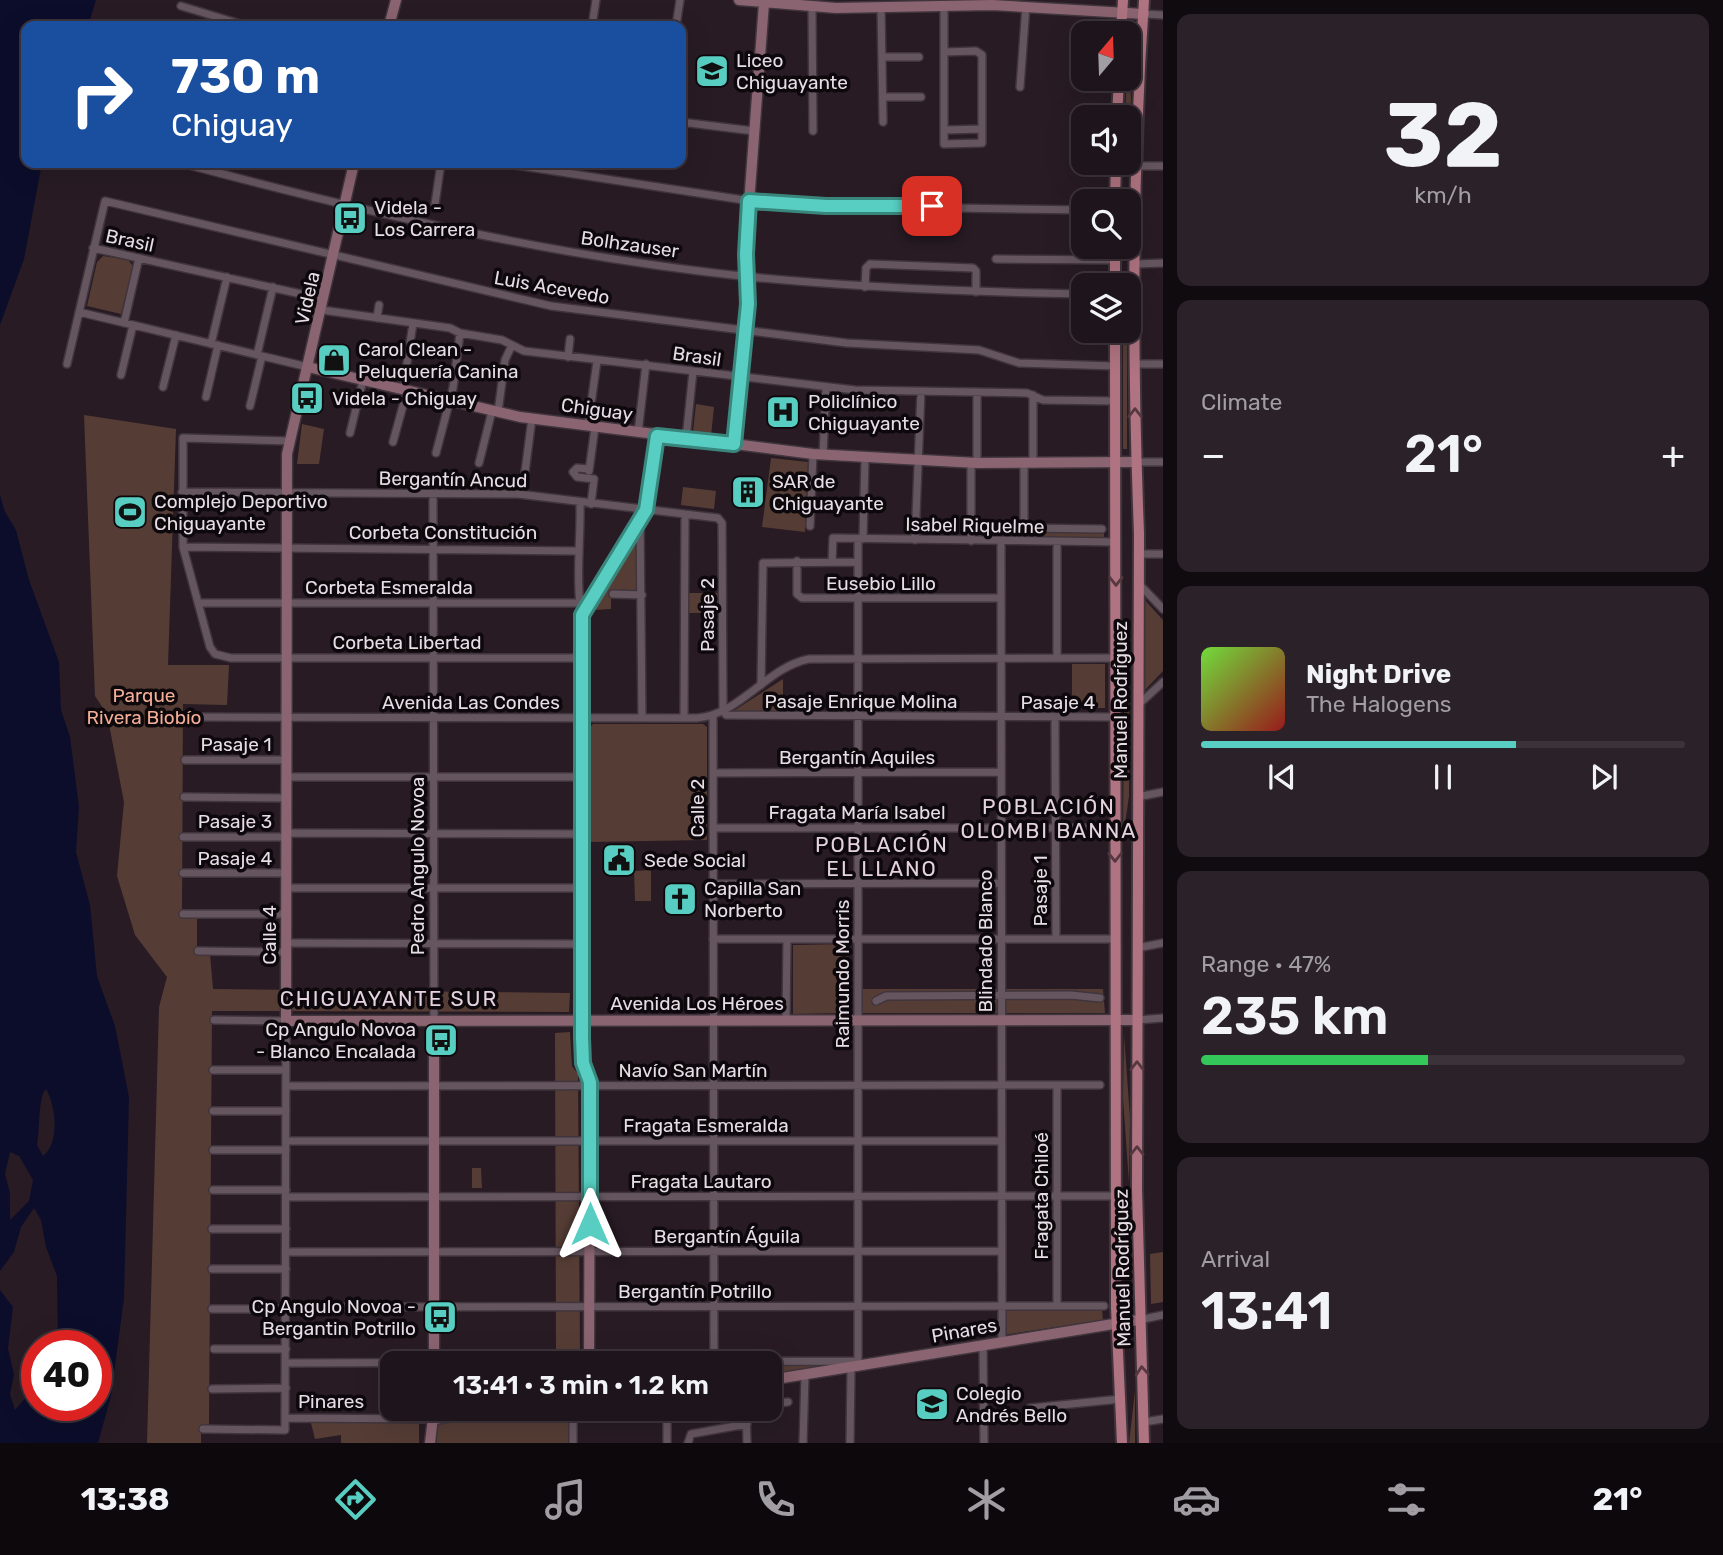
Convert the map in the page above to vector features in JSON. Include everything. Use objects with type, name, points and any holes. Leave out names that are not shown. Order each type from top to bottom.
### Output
[{"type":"main road","name":"Manuel Rodríguez","points":[[1140,105],[1144,0]]},
{"type":"main road","name":"Manuel Rodríguez","points":[[1138,175],[1135,364],[1138,554],[1137,1189],[1144,1443]]},
{"type":"main road","points":[[1115,260],[1115,273]]},
{"type":"main road","name":"Manuel Rodríguez","points":[[1115,343],[1116,1323],[1122,1443]]},
{"type":"main road","points":[[1116,1176],[1125,1187],[1137,1189]]},
{"type":"street","points":[[390,21],[396,0]]},
{"type":"street","points":[[593,21],[596,0]]},
{"type":"street","points":[[677,21],[680,0]]},
{"type":"street","points":[[739,0],[881,8],[948,4],[1123,6],[1144,13],[1163,15]]},
{"type":"street","points":[[734,444],[746,331],[749,201],[764,3]]},
{"type":"street","points":[[944,52],[976,51],[982,55],[982,144],[944,144],[944,52],[948,4]]},
{"type":"street","points":[[181,6],[230,21]]},
{"type":"street","points":[[811,6],[813,131]]},
{"type":"street","points":[[1020,87],[1026,6]]},
{"type":"street","points":[[881,8],[883,122]]},
{"type":"street","points":[[882,57],[919,57]]},
{"type":"street","points":[[883,97],[921,97]]},
{"type":"street","points":[[686,123],[754,131]]},
{"type":"street","points":[[944,130],[982,129]]},
{"type":"street","points":[[1141,166],[1163,166]]},
{"type":"street","name":"Bolhzauser","points":[[200,168],[346,207],[526,244],[748,277],[865,287],[1071,294]]},
{"type":"street","name":"Videla","points":[[290,441],[335,256],[353,168]]},
{"type":"street","points":[[435,204],[440,168]]},
{"type":"street","points":[[534,168],[749,201],[826,206],[1071,210]]},
{"type":"street","name":"Luis Acevedo","points":[[67,363],[102,204],[107,201],[535,303],[847,343],[979,350],[1019,363],[1115,366]]},
{"type":"street","name":"Brasil","points":[[93,248],[273,287],[323,305],[377,318],[450,328],[460,333],[496,339],[521,350],[826,387],[1033,395],[1043,400],[1115,401]]},
{"type":"street","points":[[124,323],[139,258]]},
{"type":"street","points":[[996,259],[1115,260]]},
{"type":"street","points":[[1137,264],[1163,263]]},
{"type":"street","points":[[865,287],[866,267],[870,264],[973,268],[976,271],[976,292]]},
{"type":"street","points":[[206,397],[228,277]]},
{"type":"street","points":[[250,407],[273,287]]},
{"type":"street","points":[[377,318],[379,305]]},
{"type":"street","name":"Chiguay","points":[[79,312],[495,412],[657,436],[818,455],[918,462],[1163,462]]},
{"type":"street","points":[[393,442],[405,390],[413,323]]},
{"type":"street","points":[[121,375],[133,325]]},
{"type":"street","points":[[436,453],[449,401],[460,333]]},
{"type":"street","points":[[163,387],[176,335]]},
{"type":"street","points":[[568,357],[570,339]]},
{"type":"street","points":[[479,463],[495,412],[505,360],[512,345]]},
{"type":"street","points":[[588,478],[597,361]]},
{"type":"street","points":[[1135,364],[1163,363]]},
{"type":"street","points":[[638,433],[646,364]]},
{"type":"street","points":[[686,439],[693,371]]},
{"type":"street","points":[[350,433],[363,380]]},
{"type":"street","points":[[810,526],[826,387]]},
{"type":"street","points":[[915,540],[921,392]]},
{"type":"street","points":[[971,541],[977,393]]},
{"type":"street","points":[[1033,395],[1024,528],[1102,529]]},
{"type":"street","points":[[525,472],[532,418]]},
{"type":"street","points":[[581,608],[646,510],[657,436]]},
{"type":"street","points":[[198,603],[183,547],[183,438],[290,441]]},
{"type":"street","name":"Calle 4","points":[[203,1429],[285,1430],[286,492],[290,441]]},
{"type":"street","name":"Raimundo Morris","points":[[850,1443],[858,1306],[858,562],[865,459]]},
{"type":"street","points":[[589,469],[577,468],[573,472],[577,477],[594,479],[590,503]]},
{"type":"street","name":"Bergantín Ancud","points":[[183,492],[428,493],[433,496],[449,492],[518,494],[721,520]]},
{"type":"street","name":"Pedro Angulo Novoa","points":[[433,496],[434,1351]]},
{"type":"street","points":[[580,502],[581,540],[576,551],[582,658],[583,1059],[590,1086],[589,1351]]},
{"type":"street","points":[[684,718],[685,515]]},
{"type":"street","points":[[640,520],[642,718]]},
{"type":"street","name":"Pasaje 2","points":[[721,520],[723,710]]},
{"type":"street","name":"Isabel Riquelme","points":[[832,562],[833,538],[1116,542]]},
{"type":"street","name":"Blindado Blanco","points":[[1001,541],[1002,1342]]},
{"type":"street","points":[[1057,542],[1057,658]]},
{"type":"street","name":"Corbeta Constitución","points":[[183,547],[576,551]]},
{"type":"street","points":[[1138,554],[1163,554]]},
{"type":"street","name":"Eusebio Lillo","points":[[797,561],[800,598],[1001,598]]},
{"type":"street","points":[[761,685],[764,562],[858,562]]},
{"type":"street","points":[[1138,583],[1163,609]]},
{"type":"street","points":[[613,594],[642,594]]},
{"type":"street","name":"Corbeta Esmeralda","points":[[198,603],[435,603],[581,608]]},
{"type":"street","name":"Corbeta Libertad","points":[[198,603],[211,650],[218,656],[231,658],[582,658]]},
{"type":"street","name":"Avenida Las Condes","points":[[188,717],[684,718],[713,715],[805,660],[1116,658]]},
{"type":"street","points":[[1137,706],[1163,682]]},
{"type":"street","name":"Pasaje Enrique Molina","points":[[723,710],[732,716],[1000,718]]},
{"type":"street","name":"Calle 2","points":[[713,715],[714,1351]]},
{"type":"street","name":"Pasaje 1","points":[[1055,717],[1056,939]]},
{"type":"street","name":"Pasaje 4","points":[[1000,718],[1116,717]]},
{"type":"street","name":"Pasaje 1","points":[[185,760],[287,760]]},
{"type":"street","name":"Bergantín Aquiles","points":[[713,772],[1001,772]]},
{"type":"street","points":[[287,777],[582,777]]},
{"type":"street","points":[[1137,797],[1163,792]]},
{"type":"street","points":[[184,797],[287,798]]},
{"type":"street","name":"Fragata María Isabel","points":[[713,828],[1116,828]]},
{"type":"street","points":[[287,835],[582,834]]},
{"type":"street","name":"Pasaje 3","points":[[183,836],[287,835]]},
{"type":"street","name":"Pasaje 4","points":[[183,873],[287,873]]},
{"type":"street","points":[[713,884],[1001,883]]},
{"type":"street","points":[[287,888],[582,888]]},
{"type":"street","points":[[183,914],[287,914]]},
{"type":"street","points":[[713,939],[1116,939]]},
{"type":"street","points":[[786,1020],[787,939]]},
{"type":"street","points":[[1137,948],[1163,943]]},
{"type":"street","points":[[198,951],[434,944],[582,944]]},
{"type":"street","points":[[876,1001],[886,996],[1101,998]]},
{"type":"street","points":[[1137,1020],[1163,1018]]},
{"type":"street","name":"Avenida Los Héroes","points":[[214,1020],[1137,1020]]},
{"type":"street","points":[[213,1070],[286,1070]]},
{"type":"street","name":"Navío San Martín","points":[[286,1086],[1100,1086]]},
{"type":"street","name":"Fragata Chiloé","points":[[1057,1086],[1057,1306]]},
{"type":"street","points":[[214,1111],[286,1111]]},
{"type":"street","name":"Fragata Esmeralda","points":[[286,1146],[434,1141],[1001,1141]]},
{"type":"street","points":[[213,1150],[286,1146]]},
{"type":"street","points":[[213,1190],[286,1193]]},
{"type":"street","name":"Fragata Lautaro","points":[[286,1193],[434,1196],[1116,1196]]},
{"type":"street","points":[[212,1229],[286,1229]]},
{"type":"street","name":"Bergantín Águila","points":[[286,1252],[1001,1251]]},
{"type":"street","points":[[212,1269],[286,1269]]},
{"type":"street","name":"Bergantín Potrillo","points":[[212,1309],[1104,1306]]},
{"type":"street","name":"Pinares","points":[[782,1378],[1163,1315]]},
{"type":"street","points":[[983,1345],[984,1443]]},
{"type":"street","points":[[214,1349],[286,1349]]},
{"type":"street","points":[[286,1363],[380,1363]]},
{"type":"street","points":[[782,1363],[856,1365]]},
{"type":"street","points":[[803,1443],[805,1375]]},
{"type":"street","points":[[212,1389],[286,1388]]},
{"type":"street","points":[[1030,1408],[1121,1399]]},
{"type":"street","points":[[782,1403],[788,1402]]},
{"type":"street","name":"Pinares","points":[[285,1418],[380,1415]]},
{"type":"street","points":[[1144,1422],[1163,1419]]},
{"type":"street","points":[[430,1443],[433,1421]]},
{"type":"street","points":[[573,1421],[573,1443]]},
{"type":"street","points":[[667,1421],[667,1443]]},
{"type":"street","points":[[747,1421],[747,1443]]},
{"type":"street","points":[[688,1443],[691,1434],[747,1424]]},
{"type":"green space","points":[[1126,91],[1131,91],[1131,105],[1126,105]]},
{"type":"green space","points":[[103,256],[128,260],[133,266],[121,314],[87,306],[97,262]]},
{"type":"green space","points":[[1123,343],[1127,343],[1127,449],[1123,449]]},
{"type":"green space","points":[[696,404],[714,407],[711,436],[693,432]]},
{"type":"green space","name":"Parque Rivera Biobío","points":[[84,415],[176,429],[168,665],[229,665],[227,705],[183,704],[182,915],[197,916],[197,954],[210,954],[213,989],[570,993],[569,1012],[212,1011],[209,1425],[201,1426],[201,1443],[147,1443],[159,1007],[167,977],[135,935],[117,876],[124,802],[107,714],[95,696]]},
{"type":"green space","points":[[302,424],[324,429],[319,464],[297,464]]},
{"type":"green space","points":[[771,458],[808,462],[805,532],[762,527]]},
{"type":"green space","points":[[683,487],[716,491],[714,509],[681,505]]},
{"type":"green space","points":[[1041,531],[1104,531],[1104,538],[1041,537]]},
{"type":"green space","points":[[639,536],[638,592],[611,592],[611,609],[594,610]]},
{"type":"green space","points":[[688,593],[719,593],[719,613],[688,613]]},
{"type":"green space","points":[[1142,597],[1163,620],[1163,671],[1144,691]]},
{"type":"green space","points":[[1072,664],[1105,664],[1105,708],[1072,708]]},
{"type":"green space","points":[[1129,664],[1129,796],[1123,838],[1124,699]]},
{"type":"green space","points":[[783,679],[783,711],[732,712]]},
{"type":"green space","points":[[593,724],[703,724],[707,727],[707,840],[588,842],[589,728]]},
{"type":"green space","points":[[651,870],[651,901],[635,901],[634,871]]},
{"type":"green space","points":[[848,944],[849,1009],[844,1013],[793,1014],[793,945]]},
{"type":"green space","points":[[863,989],[1103,989],[1105,1013],[863,1013]]},
{"type":"green space","points":[[570,1032],[572,1066],[578,1074],[580,1351],[556,1351],[555,1033]]},
{"type":"green space","points":[[1124,1034],[1130,1118],[1129,1183],[1123,1098]]},
{"type":"green space","points":[[472,1168],[481,1168],[482,1188],[472,1188]]},
{"type":"green space","points":[[1126,1193],[1129,1195],[1129,1226],[1123,1251]]},
{"type":"green space","points":[[1163,1252],[1163,1302],[1151,1304],[1150,1254]]},
{"type":"green space","points":[[1006,1309],[1102,1309],[1103,1320],[1003,1335]]},
{"type":"green space","points":[[838,1363],[782,1372],[782,1364]]},
{"type":"green space","points":[[1135,1391],[1135,1443],[1129,1443]]},
{"type":"green space","points":[[569,1421],[569,1443],[436,1443],[438,1422]]},
{"type":"green space","points":[[433,1422],[419,1424],[419,1443],[341,1443],[341,1435],[315,1439],[311,1423]]},
{"type":"water","points":[[0,0],[96,0],[90,21],[21,21],[21,168],[41,168],[24,259],[0,325]]},
{"type":"water","points":[[0,495],[5,512],[16,530],[29,580],[59,662],[61,710],[70,737],[79,807],[76,852],[90,905],[97,976],[115,1026],[129,1097],[124,1298],[112,1388],[112,1330],[58,1330],[57,1276],[46,1247],[41,1220],[34,1208],[21,1227],[14,1252],[0,1271]],"holes":[[[46,1089],[55,1124],[52,1142],[43,1156],[37,1145],[40,1106]],[[10,1152],[19,1156],[33,1180],[29,1201],[10,1220],[10,1193],[5,1174]]]},
{"type":"water","points":[[0,1290],[13,1307],[8,1349],[14,1374],[10,1394],[15,1410],[21,1403],[21,1421],[104,1421],[98,1443],[0,1443]]},
{"type":"place","name":"Liceo Chiguayante","points":[[712,71]]},
{"type":"place","name":"Videla - Los Carrera","points":[[350,218]]},
{"type":"place","name":"Carol Clean - Peluquería Canina","points":[[334,360]]},
{"type":"place","name":"Videla - Chiguay","points":[[307,398]]},
{"type":"place","name":"Policlínico Chiguayante","points":[[783,412]]},
{"type":"place","name":"SAR de Chiguayante","points":[[748,492]]},
{"type":"place","name":"Complejo Deportivo Chiguayante","points":[[130,512]]},
{"type":"place","name":"Sede Social","points":[[619,860]]},
{"type":"place","name":"Capilla San Norberto","points":[[680,899]]},
{"type":"place","name":"Cp Angulo Novoa - Blanco Encalada","points":[[441,1040]]},
{"type":"place","name":"Cp Angulo Novoa - Bergantin Potrillo","points":[[440,1317]]},
{"type":"place","name":"Colegio Andrés Bello","points":[[932,1404]]},
{"type":"district","name":"POBLACIÓN OLOMBI BANNA","points":[[1049,819]]},
{"type":"district","name":"POBLACIÓN EL LLANO","points":[[882,857]]},
{"type":"district","name":"CHIGUAYANTE SUR","points":[[389,999]]},
{"type":"route","points":[[590,1224],[590,1082],[582,1055],[583,612],[646,510],[657,436],[734,444],[749,290],[746,254],[749,201],[826,206],[932,206]]}]
